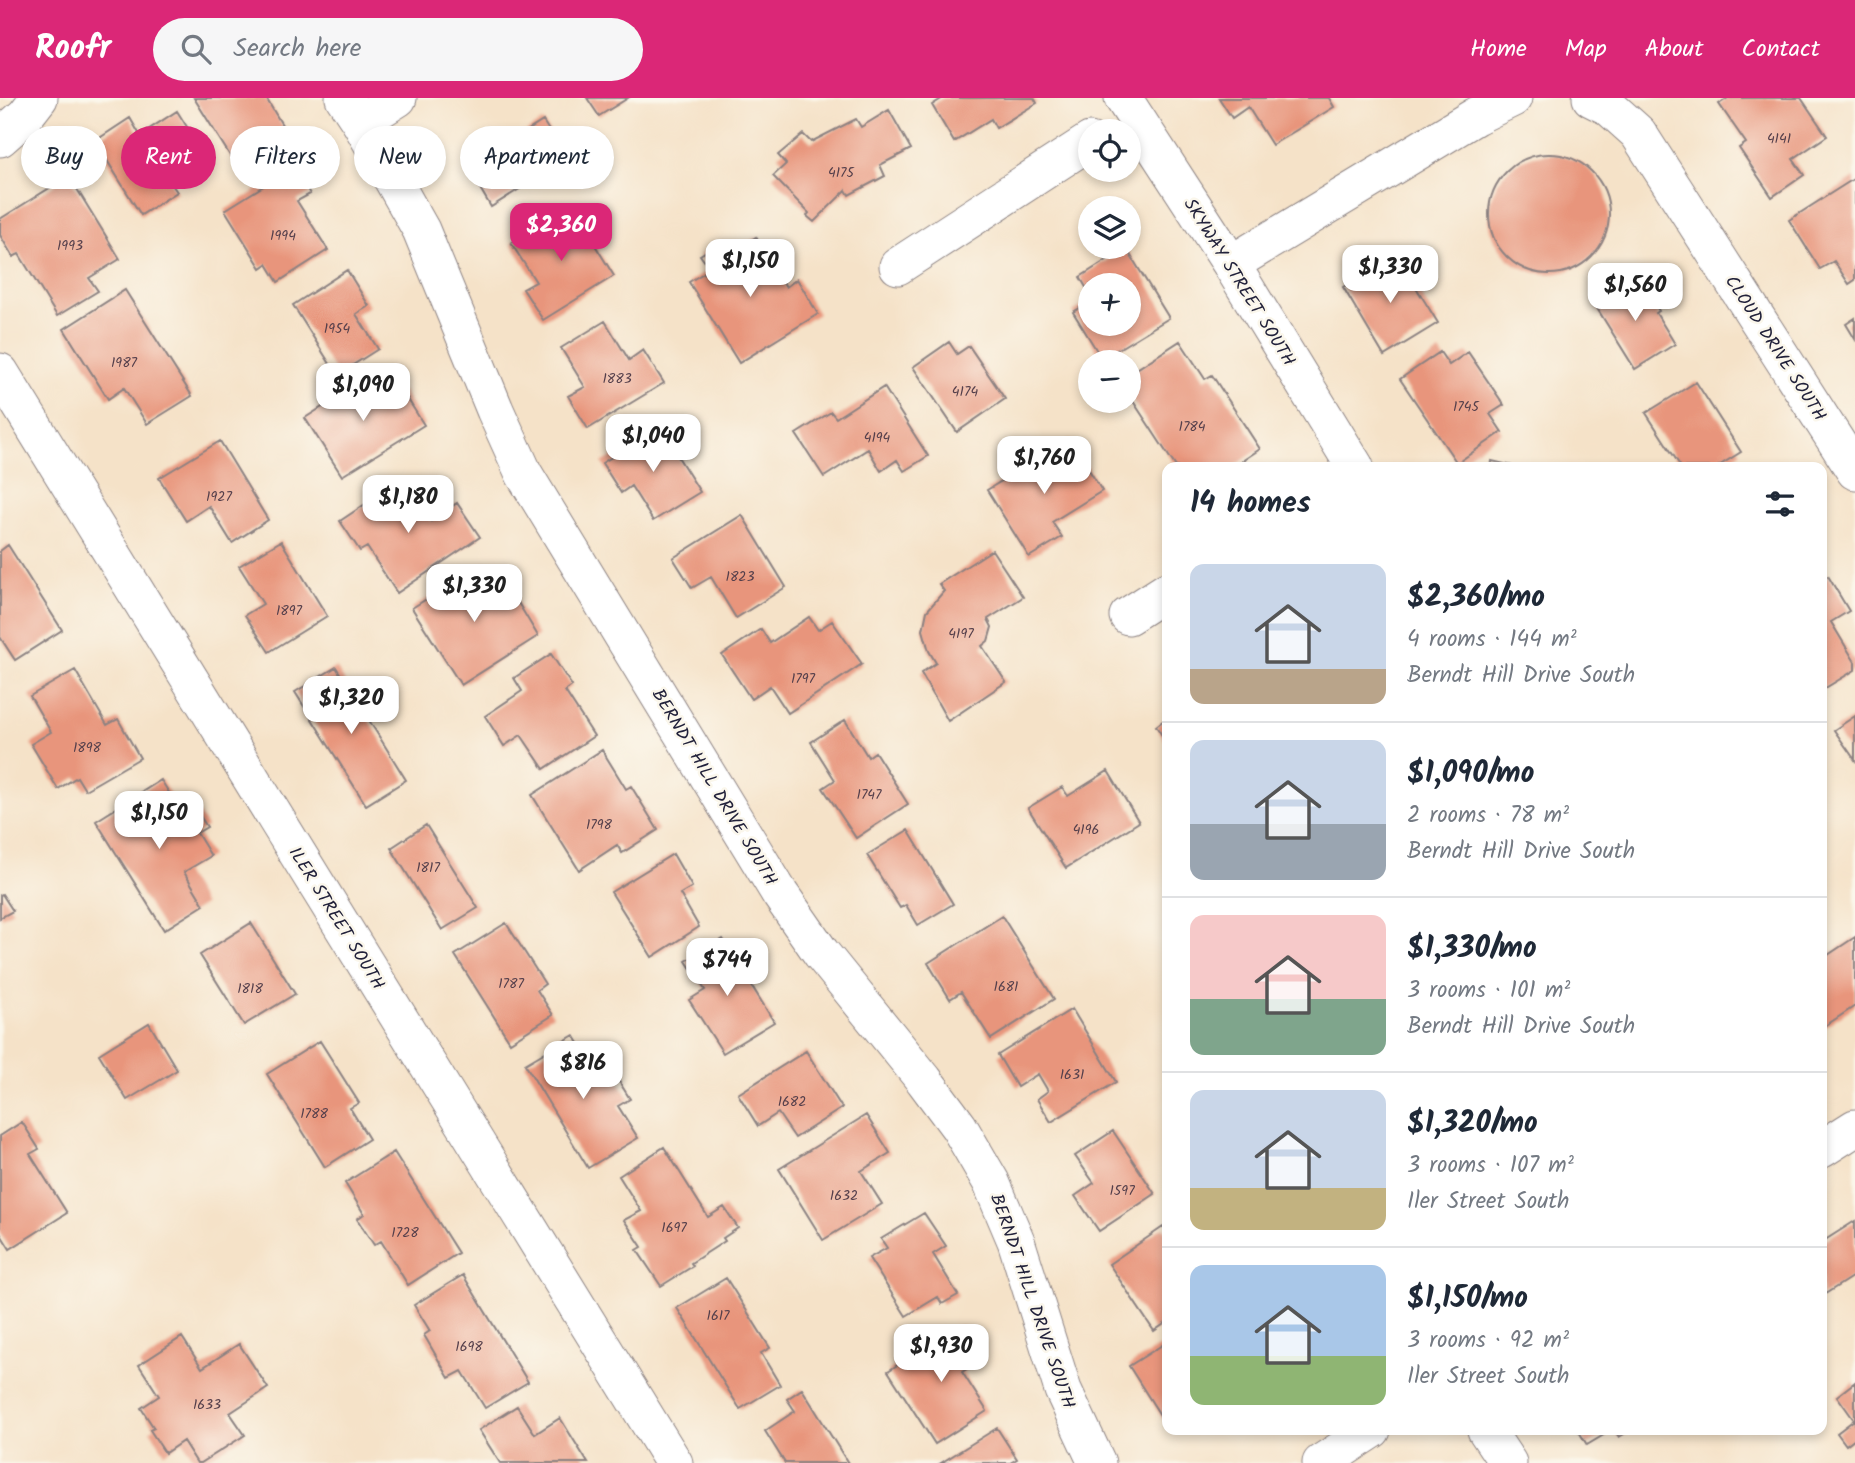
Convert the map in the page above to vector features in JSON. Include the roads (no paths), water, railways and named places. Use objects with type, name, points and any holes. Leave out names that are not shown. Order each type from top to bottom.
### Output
[{"type":"street","points":[[0,138],[25,116],[39,98]]},
{"type":"street","points":[[352,110],[398,98]]},
{"type":"street","points":[[1231,264],[1476,116],[1513,98]]},
{"type":"street","name":"CLOUD DRIVE SOUTH","points":[[1591,98],[1609,107],[1638,132],[1855,471]]},
{"type":"street","name":"BERNDT HILL DRIVE SOUTH","points":[[352,110],[421,230],[524,474],[780,894],[821,953],[959,1127],[991,1182],[1016,1241],[1063,1390],[1097,1463]]},
{"type":"street","name":"SKYWAY STREET SOUTH","points":[[1121,114],[1231,264],[1352,462]]},
{"type":"street","points":[[898,266],[1078,149]]},
{"type":"street","name":"ILER STREET SOUTH","points":[[0,372],[674,1463]]},
{"type":"street","points":[[1128,616],[1162,594]]},
{"type":"street","points":[[1827,1146],[1855,1128]]},
{"type":"street","points":[[1321,1463],[1364,1435]]},
{"type":"street","points":[[1489,1435],[1508,1463]]}]
